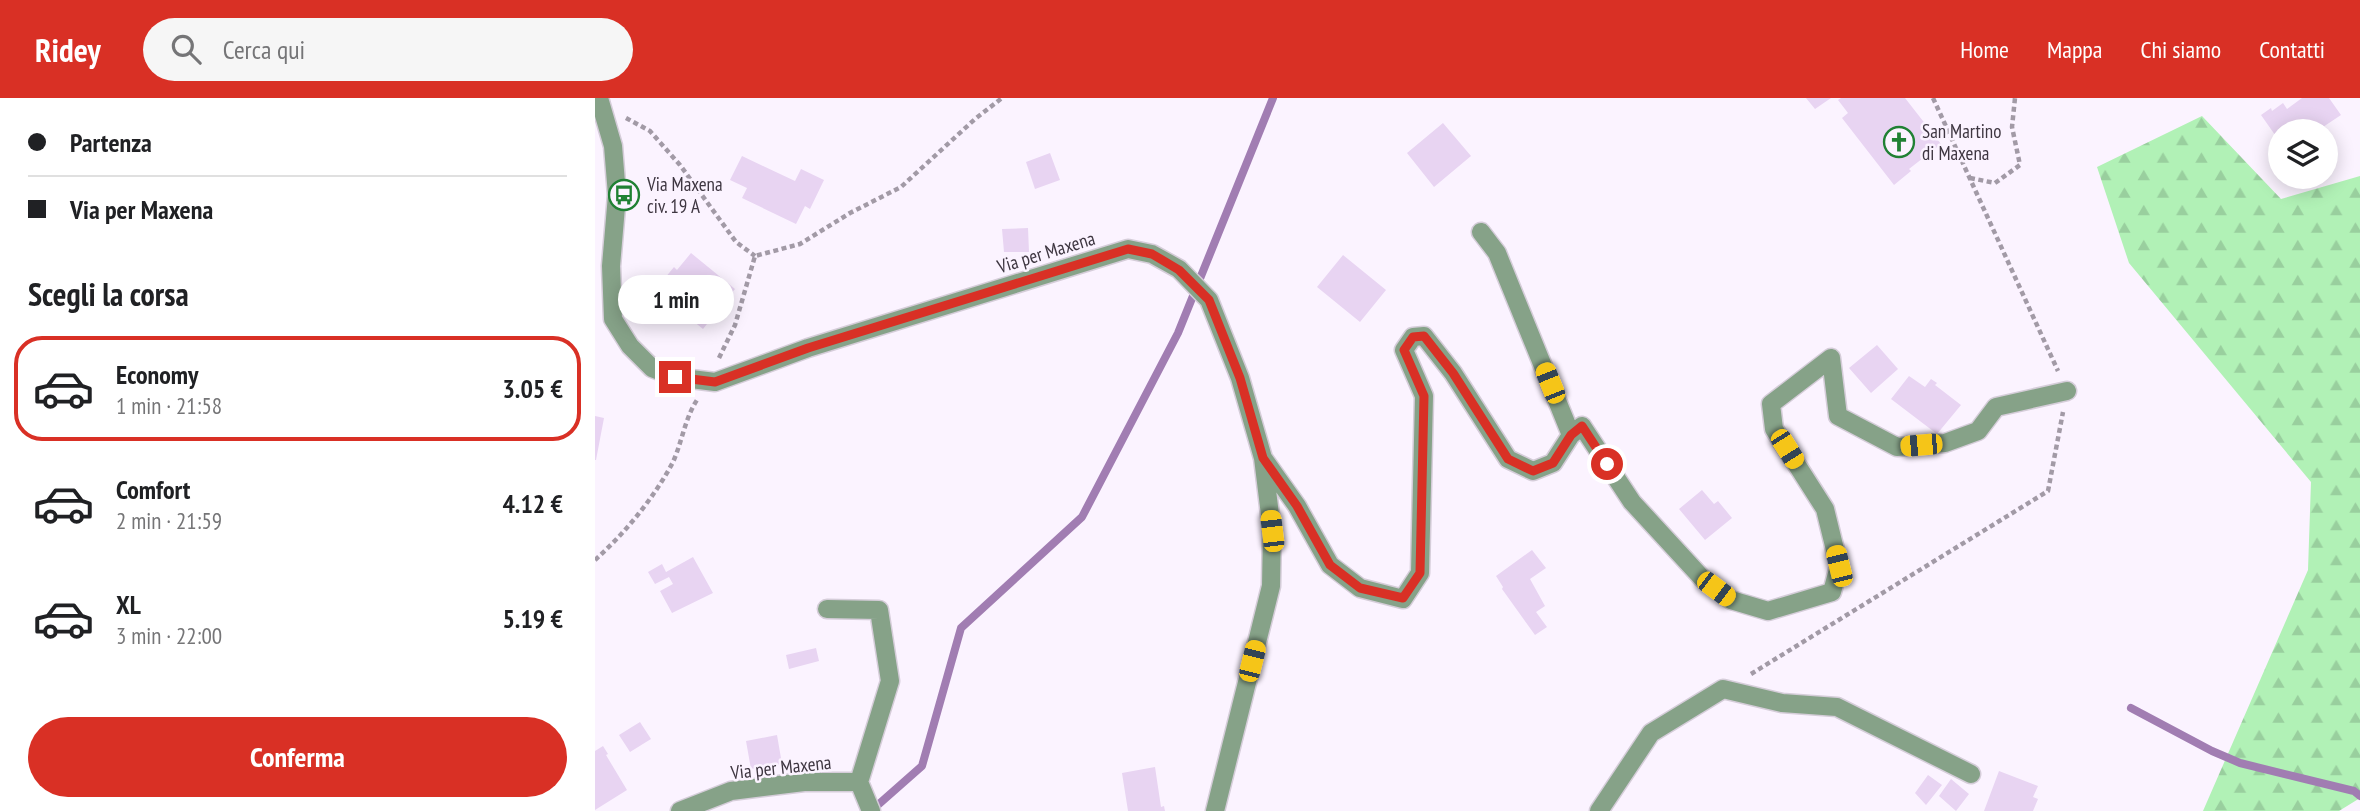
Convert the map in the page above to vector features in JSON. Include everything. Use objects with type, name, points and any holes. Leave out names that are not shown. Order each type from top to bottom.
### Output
[{"type":"street","name":"Via per Maxena","points":[[600,102],[613,146],[617,195],[611,266],[613,319],[630,346],[652,368],[675,377],[715,382],[808,348],[1128,249],[1152,254],[1179,270],[1209,300],[1240,378],[1263,458],[1272,531],[1271,586],[1215,811]]},
{"type":"street","points":[[1481,232],[1497,253],[1571,435]]},
{"type":"street","points":[[1263,458],[1297,506],[1330,565],[1360,588],[1403,598],[1420,573],[1424,396],[1404,350],[1413,337],[1424,336],[1453,373],[1508,459],[1533,471],[1553,463],[1571,435],[1582,426],[1632,502],[1702,578],[1731,600],[1768,611],[1832,592],[1839,566],[1825,509],[1775,429],[1771,404],[1831,358],[1837,416],[1896,447],[1945,443],[1978,431],[1996,407],[2067,391]]},
{"type":"street","points":[[827,609],[879,610],[884,629],[890,681],[859,782]]},
{"type":"street","points":[[1599,811],[1651,733],[1723,689],[1782,703],[1837,707],[1971,774]]},
{"type":"street","name":"Via per Maxena","points":[[680,811],[731,791],[804,782],[859,782],[871,811]]},
{"type":"path","points":[[755,256],[800,244],[901,187],[1002,98]]},
{"type":"path","points":[[1969,178],[1996,183],[2020,165],[2012,127],[2015,98]]},
{"type":"path","points":[[600,102],[650,131],[680,165],[736,242],[755,256]]},
{"type":"path","points":[[595,561],[648,501],[673,461],[694,403],[715,382],[719,357],[735,326],[755,256]]},
{"type":"green space","points":[[2202,116],[2268,185],[2268,189],[2271,189],[2281,199],[2315,189],[2338,189],[2338,182],[2360,176],[2360,798],[2339,811],[2203,811],[2308,570],[2311,482],[2129,263],[2097,167]]},
{"type":"building","points":[[1806,98],[1831,98],[1815,109]]},
{"type":"building","name":"San Martino di Maxena","points":[[1905,98],[1941,144],[1909,169],[1911,171],[1894,185],[1842,118],[1848,113],[1838,100]]},
{"type":"building","points":[[2302,98],[2329,98],[2341,115],[2335,119],[2268,119],[2268,125],[2261,115],[2283,103],[2287,109]]},
{"type":"building","points":[[1443,123],[1471,156],[1434,187],[1407,153]]},
{"type":"building","points":[[1050,153],[1060,180],[1035,189],[1026,162]]},
{"type":"building","points":[[742,156],[795,181],[801,169],[824,180],[810,209],[805,206],[796,224],[742,198],[747,188],[730,180]]},
{"type":"building","points":[[1028,228],[1029,252],[1004,252],[1002,229]]},
{"type":"building","points":[[691,253],[735,289],[703,329],[655,290],[674,267],[677,270]]},
{"type":"building","points":[[1343,255],[1386,290],[1360,322],[1317,287]]},
{"type":"building","points":[[1877,345],[1898,369],[1871,393],[1849,368]]},
{"type":"building","points":[[1909,376],[1925,387],[1931,379],[1961,405],[1937,434],[1891,399]]},
{"type":"building","points":[[595,416],[604,418],[596,460],[595,460]]},
{"type":"building","points":[[1702,490],[1714,504],[1718,501],[1732,518],[1705,540],[1679,509]]},
{"type":"building","points":[[1532,550],[1546,568],[1530,579],[1545,606],[1536,612],[1547,627],[1535,635],[1502,589],[1496,576]]},
{"type":"building","points":[[693,557],[713,593],[672,613],[660,591],[673,584],[669,577],[655,584],[648,572],[662,564],[666,572]]},
{"type":"building","points":[[816,648],[819,661],[789,669],[786,655]]},
{"type":"building","points":[[640,722],[651,739],[630,752],[619,735]]},
{"type":"building","points":[[777,735],[782,764],[751,769],[746,741]]},
{"type":"building","points":[[603,746],[627,790],[595,810],[595,751]]},
{"type":"building","points":[[1155,767],[1161,807],[1164,806],[1165,811],[1128,811],[1122,773]]},
{"type":"building","points":[[1999,771],[2038,786],[2033,797],[2038,799],[2033,811],[1984,811]]},
{"type":"building","points":[[1928,775],[1942,785],[1926,805],[1915,793]]},
{"type":"building","points":[[1951,779],[1969,794],[1956,811],[1939,796]]},
{"type":"waterway","points":[[871,811],[922,766],[961,628],[1082,517],[1178,333],[1273,98]]},
{"type":"waterway","points":[[2131,708],[2240,763],[2354,791],[2360,796]]},
{"type":"place","name":"San Martino di Maxena","points":[[1899,142]]},
{"type":"place","name":"Via Maxena civ. 19 A","points":[[624,195]]},
{"type":"route","points":[[675,377],[715,382],[808,348],[1128,249],[1152,254],[1179,270],[1209,300],[1240,378],[1263,458],[1297,506],[1330,565],[1360,588],[1403,598],[1420,573],[1424,396],[1404,350],[1413,337],[1424,336],[1453,373],[1508,459],[1533,471],[1553,463],[1571,435],[1582,426],[1607,464]]}]
